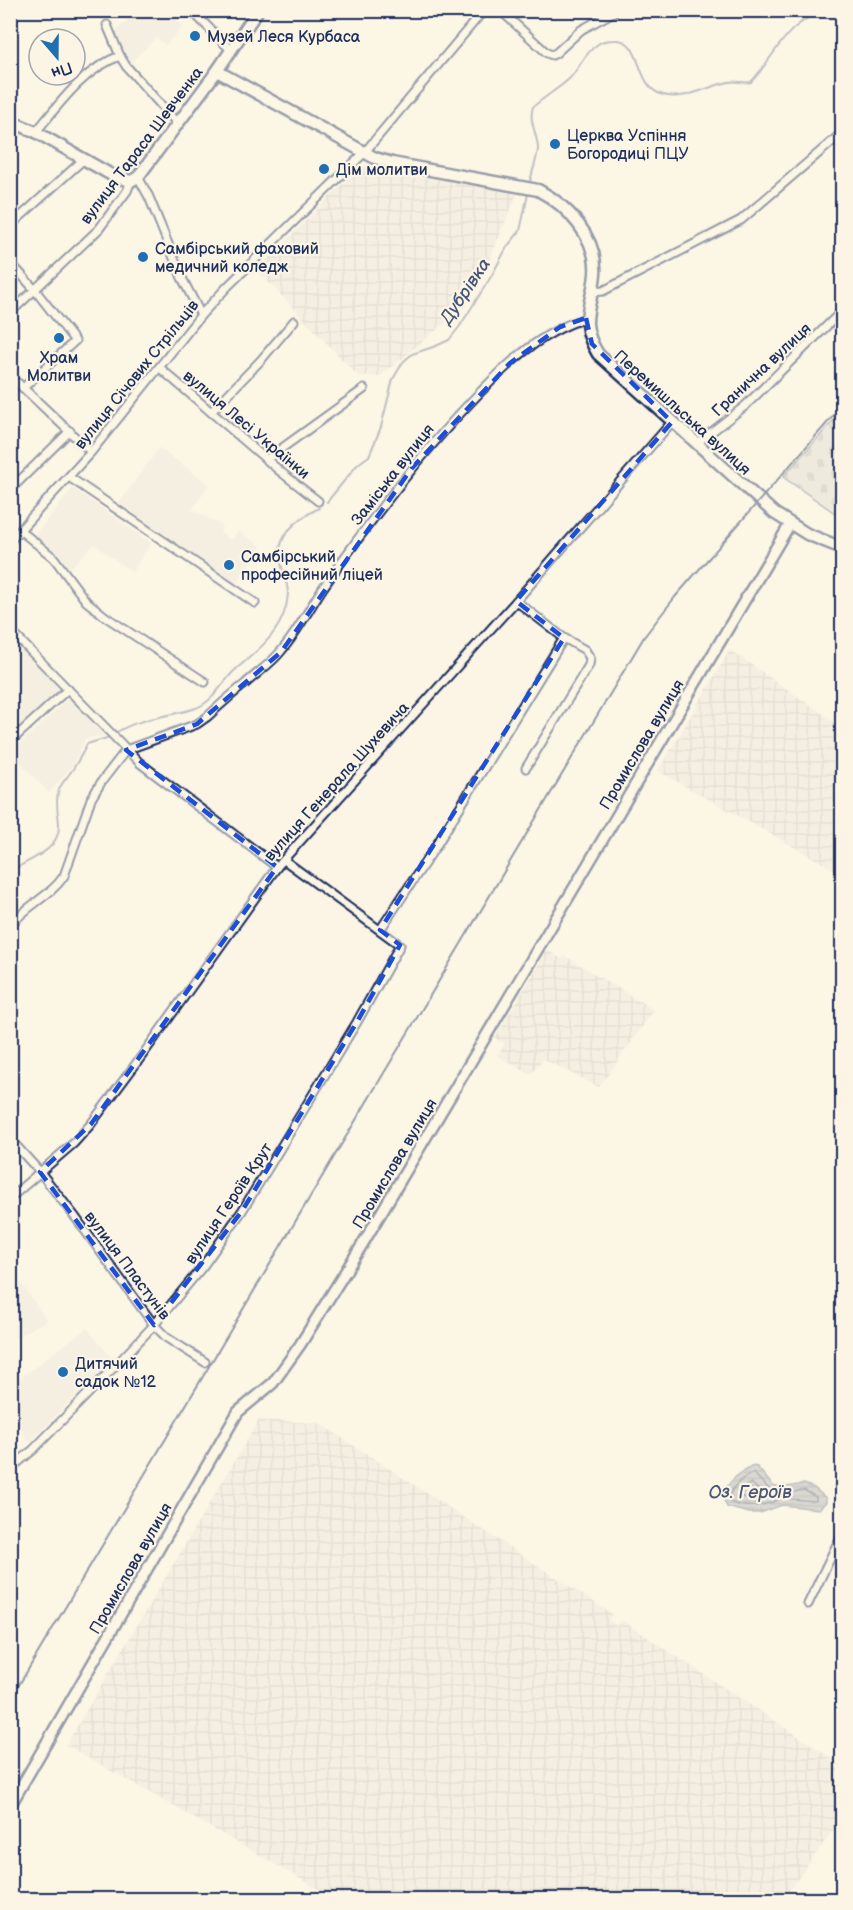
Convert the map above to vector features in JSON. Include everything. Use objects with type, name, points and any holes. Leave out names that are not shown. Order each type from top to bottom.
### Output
[{"type":"main road","name":"вулиця Тараса Шевченка","points":[[134,179],[217,71],[258,10]]},
{"type":"main road","name":"Перемишльська вулиця","points":[[217,71],[364,153],[392,163],[524,187],[548,195],[573,218],[592,248],[595,272],[586,318],[588,336],[598,354],[774,513],[807,534],[843,548]]},
{"type":"main road","points":[[10,122],[36,132],[115,177],[134,179]]},
{"type":"street","points":[[191,10],[231,50]]},
{"type":"street","name":"вулиця Січових Стрільців","points":[[10,541],[91,452],[201,315],[364,153],[484,10]]},
{"type":"street","points":[[500,10],[552,55],[581,30],[617,10]]},
{"type":"street","points":[[106,25],[126,66],[177,123]]},
{"type":"street","points":[[36,132],[61,102],[92,72],[102,64],[120,56]]},
{"type":"street","points":[[592,292],[603,291],[741,220],[843,133]]},
{"type":"street","points":[[10,226],[83,160]]},
{"type":"street","points":[[134,179],[149,197],[182,278],[201,315]]},
{"type":"street","name":"вулиця Тараса Шевченка","points":[[10,313],[99,229],[128,191],[134,179]]},
{"type":"street","points":[[10,262],[75,341],[21,385],[91,452]]},
{"type":"street","name":"Гранична вулиця","points":[[696,444],[745,406],[843,311]]},
{"type":"street","name":"Заміська вулиця","points":[[126,750],[196,724],[281,652],[325,584],[361,535],[445,429],[481,391],[531,345],[560,327],[586,318]]},
{"type":"street","points":[[211,412],[261,360],[294,321]]},
{"type":"street","name":"вулиця Лесі Українки","points":[[160,368],[318,501]]},
{"type":"street","points":[[267,459],[363,389]]},
{"type":"street","name":"вулиця Генерала Шухевича","points":[[10,1198],[74,1143],[91,1124],[277,867],[516,601],[672,422]]},
{"type":"street","points":[[10,490],[70,431]]},
{"type":"street","points":[[69,477],[255,603]]},
{"type":"street","name":"Промислова вулиця","points":[[10,1806],[238,1412],[273,1383],[300,1345],[362,1245],[790,524]]},
{"type":"street","points":[[21,531],[54,558],[86,601],[106,617],[205,682]]},
{"type":"street","points":[[516,601],[564,638],[585,650],[590,658],[526,768]]},
{"type":"street","points":[[10,630],[126,750],[277,867]]},
{"type":"street","points":[[284,860],[380,930],[441,837],[564,638]]},
{"type":"street","points":[[10,742],[68,688]]},
{"type":"street","points":[[10,926],[25,909],[57,887],[64,876],[91,799],[126,750]]},
{"type":"street","name":"вулиця Героїв Крут","points":[[10,1469],[33,1450],[154,1325],[203,1266],[242,1211],[357,1022],[400,945],[380,930]]},
{"type":"street","points":[[10,1139],[40,1172]]},
{"type":"street","name":"вулиця Пластунів","points":[[40,1172],[154,1325],[167,1338],[205,1362]]},
{"type":"street","points":[[808,1604],[843,1534]]},
{"type":"highlighted area","points":[[586,318],[592,344],[672,422],[516,601],[564,638],[380,930],[400,945],[357,1022],[242,1211],[154,1325],[40,1172],[91,1124],[277,867],[126,750],[197,724],[281,652],[412,468],[510,363],[560,327]]},
{"type":"shaded area","points":[[182,10],[184,13],[176,21],[183,27],[166,45],[156,38],[130,63],[122,52],[114,32],[137,11]]},
{"type":"shaded area","points":[[361,166],[517,194],[485,270],[464,309],[461,307],[449,320],[379,377],[357,375],[257,270]]},
{"type":"shaded area","points":[[159,448],[209,484],[192,509],[222,526],[220,533],[232,540],[238,531],[261,546],[236,584],[119,503]]},
{"type":"shaded area","points":[[73,488],[151,543],[132,572],[94,544],[70,568],[35,535]]},
{"type":"shaded area","points":[[11,637],[60,689],[11,734]]},
{"type":"shaded area","points":[[730,650],[842,727],[842,874],[658,771]]},
{"type":"shaded area","points":[[69,698],[105,735],[85,739],[72,766],[49,793],[11,753]]},
{"type":"shaded area","points":[[547,950],[562,959],[565,956],[654,1010],[599,1087],[543,1059],[529,1074],[498,1056],[504,1044],[495,1038]]},
{"type":"shaded area","points":[[10,1268],[47,1320],[11,1340],[10,1340]]},
{"type":"shaded area","name":"Дитячий садок №12","points":[[87,1328],[112,1359],[31,1441],[27,1440],[11,1407],[11,1385]]},
{"type":"shaded area","points":[[259,1420],[319,1423],[612,1614],[608,1620],[617,1626],[621,1620],[842,1765],[842,1818],[783,1899],[336,1899],[66,1745]]},
{"type":"green space","points":[[842,411],[842,518],[783,477]]},
{"type":"water","name":"Оз. Героїв","points":[[753,1466],[757,1467],[773,1486],[781,1488],[804,1484],[814,1488],[826,1498],[826,1502],[819,1509],[782,1505],[760,1513],[749,1513],[727,1507],[724,1500],[726,1488],[735,1477]]},
{"type":"waterway","name":"Дубрівка","points":[[530,182],[538,149],[532,123],[533,107],[569,79],[589,52],[600,43],[611,40],[624,41],[630,46],[645,80],[651,87],[667,96],[685,95],[729,82],[751,82],[791,31],[812,16],[827,10]]},
{"type":"waterway","name":"Дубрівка","points":[[327,502],[358,464],[369,456],[381,427],[393,379],[403,362],[412,354],[449,340],[460,326],[507,247],[520,231],[528,194]]},
{"type":"waterway","name":"Дубрівка","points":[[117,732],[136,723],[202,705],[265,643],[279,623],[288,594],[280,553],[284,537],[295,523],[319,508]]},
{"type":"waterway","name":"Дубрівка","points":[[10,872],[41,854],[54,842],[59,826],[57,801],[60,786],[87,744],[107,738]]},
{"type":"railway","points":[[10,1700],[644,637],[675,597],[842,406]]},
{"type":"place","name":"Музей Леся Курбаса","points":[[195,36]]},
{"type":"place","name":"Церква Успіння Богородиці ПЦУ","points":[[555,144]]},
{"type":"place","name":"Дім молитви","points":[[324,169]]},
{"type":"place","name":"Самбірський фаховий медичний коледж","points":[[143,257]]},
{"type":"place","name":"Храм Молитви","points":[[59,338]]},
{"type":"place","name":"Самбірський професійний ліцей","points":[[229,565]]},
{"type":"place","name":"Дитячий садок №12","points":[[63,1372]]}]
